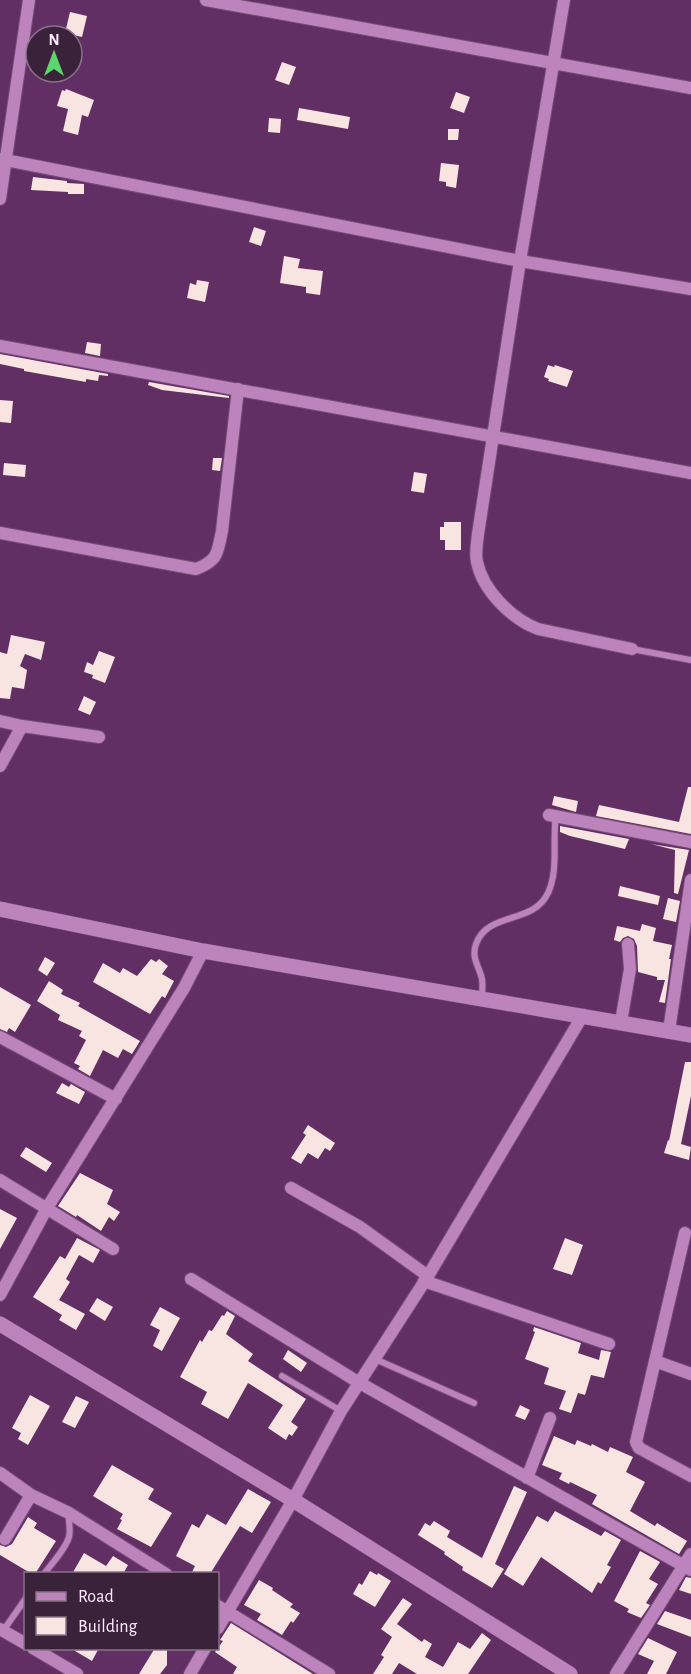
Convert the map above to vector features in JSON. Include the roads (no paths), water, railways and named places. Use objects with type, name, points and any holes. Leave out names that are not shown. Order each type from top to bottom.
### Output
[{"type":"street","points":[[0,199],[3,160],[29,0]]},
{"type":"street","points":[[206,0],[691,88]]},
{"type":"street","points":[[564,0],[520,261],[476,559],[480,574],[492,592],[511,614],[524,624],[632,649]]},
{"type":"street","points":[[3,160],[520,261],[691,289]]},
{"type":"street","points":[[0,346],[691,473]]},
{"type":"street","points":[[0,533],[196,569],[210,563],[218,551],[222,531],[238,389]]},
{"type":"street","points":[[0,721],[99,737]]},
{"type":"street","points":[[0,766],[22,726]]},
{"type":"street","points":[[553,815],[691,843]]},
{"type":"street","points":[[669,1031],[691,880]]},
{"type":"street","points":[[0,909],[203,951],[691,1035]]},
{"type":"street","points":[[621,1022],[630,969],[628,944]]},
{"type":"street","points":[[0,1295],[47,1208],[184,988],[203,951]]},
{"type":"street","points":[[329,1674],[222,1609],[293,1500],[358,1382],[426,1278],[583,1015]]},
{"type":"street","points":[[0,1037],[116,1098]]},
{"type":"street","points":[[0,1180],[113,1249]]},
{"type":"street","points":[[291,1188],[360,1227],[426,1278],[609,1344]]},
{"type":"street","points":[[685,1233],[636,1445],[691,1476]]},
{"type":"street","points":[[191,1280],[358,1382],[688,1568]]},
{"type":"street","points":[[0,1324],[293,1500],[570,1674]]},
{"type":"street","points":[[655,1361],[691,1374]]},
{"type":"street","points":[[527,1479],[550,1418]]},
{"type":"street","points":[[0,1473],[31,1495],[69,1512],[163,1572]]},
{"type":"street","points":[[5,1539],[31,1495]]},
{"type":"street","points":[[616,1674],[642,1630],[688,1568],[691,1554]]},
{"type":"street","points":[[2,1630],[24,1643]]},
{"type":"street","points":[[36,1650],[77,1674]]},
{"type":"street","points":[[190,1674],[204,1650]]},
{"type":"lane","points":[[632,649],[691,660]]},
{"type":"lane","points":[[482,998],[482,982],[474,954],[476,945],[486,929],[497,923],[530,913],[547,896],[552,883],[554,866],[553,815]]},
{"type":"lane","points":[[375,1358],[474,1403]]},
{"type":"lane","points":[[282,1376],[341,1411]]},
{"type":"lane","points":[[46,1572],[66,1545],[70,1535],[69,1512]]},
{"type":"lane","points":[[2,1630],[24,1601]]}]
